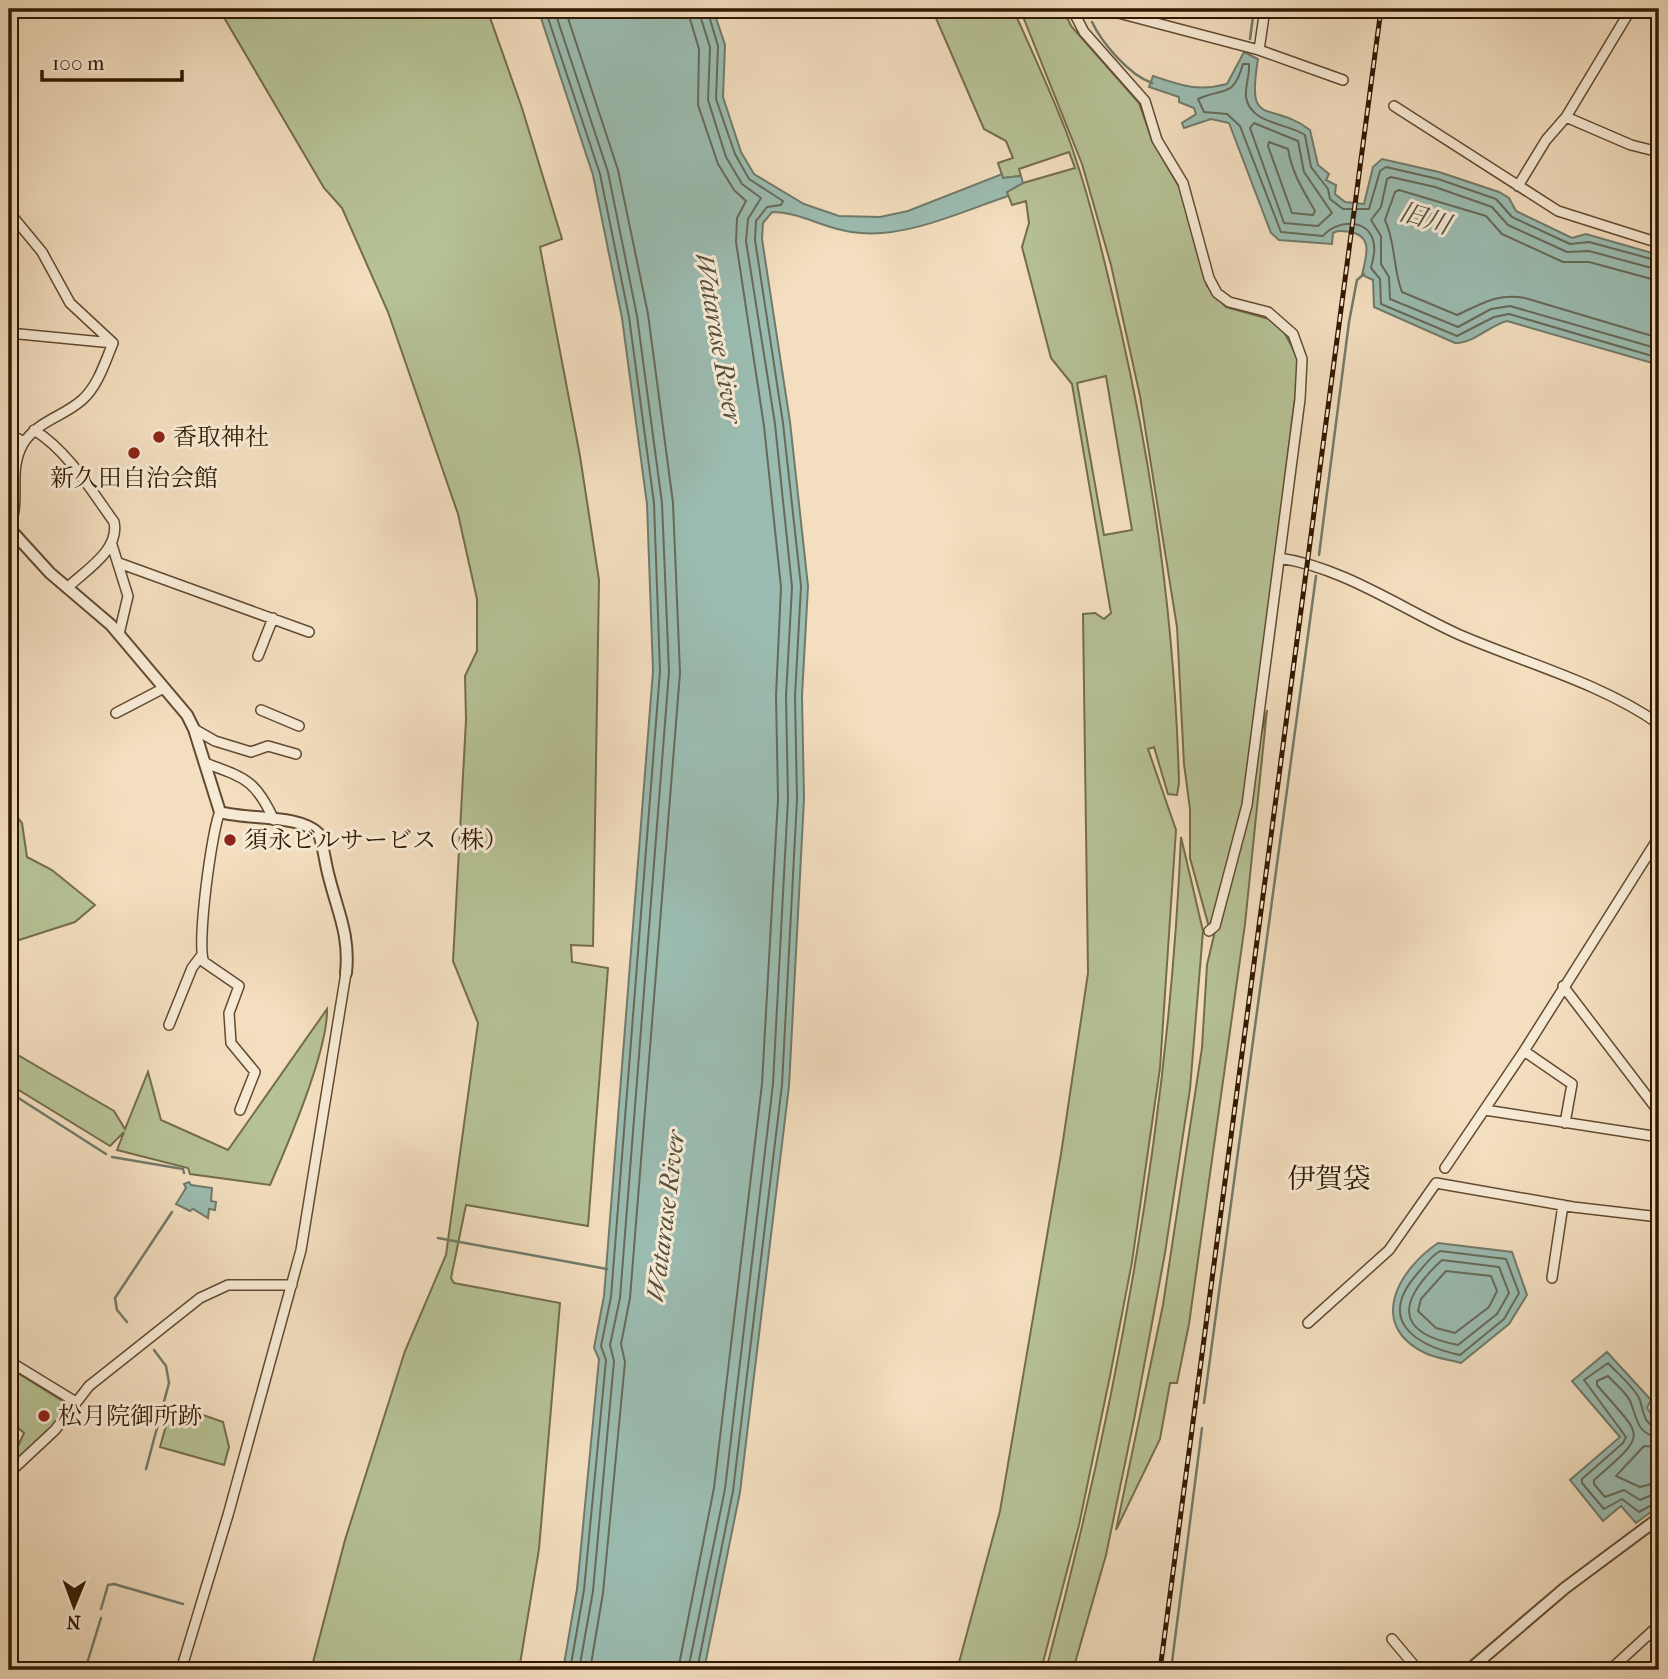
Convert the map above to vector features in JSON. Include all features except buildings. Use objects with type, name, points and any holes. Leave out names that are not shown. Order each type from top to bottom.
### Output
[{"type":"street","points":[[1090,9],[1073,11],[1084,32],[1145,102],[1157,140],[1183,183],[1209,278],[1217,293],[1229,302],[1259,309],[1277,318],[1293,334],[1300,351],[1300,399],[1247,804],[1215,926],[1209,931]]},
{"type":"street","points":[[1104,9],[1259,50],[1343,80]]},
{"type":"street","points":[[1259,50],[1265,9]]},
{"type":"street","points":[[1518,186],[1546,140],[1566,117],[1631,9]]},
{"type":"street","points":[[1394,106],[1559,211],[1659,243]]},
{"type":"street","points":[[1566,117],[1632,145],[1659,152]]},
{"type":"street","points":[[9,212],[42,252],[70,303],[113,343]]},
{"type":"street","points":[[9,333],[113,343]]},
{"type":"street","points":[[113,343],[84,398],[34,430],[24,442],[14,467],[17,504],[9,528],[68,587],[96,610],[164,688],[194,729],[205,763],[220,812],[201,925],[201,956],[192,968],[169,1025]]},
{"type":"street","points":[[34,430],[55,446],[114,522],[116,530],[112,545],[68,587]]},
{"type":"street","points":[[9,434],[24,442]]},
{"type":"street","points":[[112,545],[128,596],[119,635]]},
{"type":"street","points":[[1279,558],[1313,564],[1460,635],[1591,689],[1659,724]]},
{"type":"street","points":[[119,563],[309,632]]},
{"type":"street","points":[[258,656],[273,618]]},
{"type":"street","points":[[116,713],[164,688]]},
{"type":"street","points":[[261,710],[299,726]]},
{"type":"street","points":[[194,729],[215,741],[251,752],[268,746],[296,754]]},
{"type":"street","points":[[205,763],[242,777],[261,792],[274,820]]},
{"type":"street","points":[[181,1670],[292,1285],[325,1115],[346,974],[347,945],[343,918],[319,835],[312,828],[220,812]]},
{"type":"street","points":[[1445,1168],[1524,1051],[1659,837]]},
{"type":"street","points":[[201,956],[213,970],[239,986],[229,1013],[231,1043],[255,1072],[240,1110]]},
{"type":"street","points":[[1563,986],[1659,1112]]},
{"type":"street","points":[[1524,1051],[1572,1084],[1565,1123]]},
{"type":"street","points":[[1485,1110],[1659,1137]]},
{"type":"street","points":[[1308,1323],[1389,1250],[1436,1183],[1563,1205],[1659,1217]]},
{"type":"street","points":[[1552,1279],[1563,1205]]},
{"type":"street","points":[[9,1473],[55,1430],[89,1386],[154,1332],[214,1290],[241,1284],[292,1285]]},
{"type":"street","points":[[9,1361],[76,1402]]},
{"type":"street","points":[[1469,1670],[1565,1588],[1659,1518]]},
{"type":"street","points":[[1610,1670],[1659,1625]]},
{"type":"street","points":[[1392,1639],[1418,1670]]},
{"type":"green space","points":[[219,9],[487,9],[522,108],[562,239],[540,247],[580,456],[599,580],[593,946],[571,945],[572,962],[608,968],[588,1226],[466,1205],[451,1278],[454,1283],[560,1303],[539,1549],[519,1670],[311,1670],[345,1540],[405,1351],[446,1255],[478,1023],[453,961],[466,720],[465,676],[477,651],[477,599],[458,514],[388,312],[342,208],[324,188]]},
{"type":"green space","points":[[932,9],[1013,9],[1075,155],[1121,331],[1144,443],[1168,612],[1177,726],[1177,795],[1168,794],[1154,747],[1148,749],[1176,830],[1160,1068],[1132,1262],[1110,1376],[1079,1525],[1041,1670],[957,1670],[1000,1511],[1061,1154],[1088,973],[1083,614],[1095,613],[1104,619],[1111,613],[1072,384],[1051,358],[1022,247],[1029,223],[1026,201],[1012,205],[1007,192],[1023,183],[1075,168],[1069,152],[1019,169],[1021,176],[1003,178],[998,163],[1013,158],[1006,141],[984,129]],"holes":[[[1106,376],[1132,530],[1104,535],[1077,383]]]},
{"type":"green space","points":[[1020,9],[1063,9],[1071,26],[1139,103],[1152,140],[1182,192],[1207,286],[1226,307],[1269,319],[1284,332],[1297,356],[1297,383],[1245,795],[1209,927],[1190,858],[1190,809],[1184,764],[1177,627],[1140,396],[1111,265],[1082,164]]},
{"type":"green space","points":[[1267,710],[1245,924],[1189,1324],[1177,1383],[1170,1383],[1160,1439],[1116,1530],[1163,1305],[1202,1048],[1207,965]]},
{"type":"green space","points":[[9,807],[22,823],[27,857],[52,870],[95,905],[75,922],[13,942],[9,941]]},
{"type":"green space","points":[[1181,837],[1203,931],[1190,1089],[1165,1253],[1106,1555],[1073,1670],[1046,1670],[1096,1464],[1136,1257],[1165,1048]]},
{"type":"green space","points":[[327,1009],[326,1027],[314,1072],[270,1185],[190,1174],[188,1168],[117,1150],[124,1132],[110,1146],[9,1084],[9,1050],[114,1111],[125,1129],[148,1072],[161,1120],[228,1150]]},
{"type":"green space","points":[[11,1369],[69,1405],[53,1428],[18,1461],[14,1455],[24,1433],[9,1420]]},
{"type":"green space","points":[[172,1404],[223,1422],[229,1447],[224,1465],[160,1447]]},
{"type":"water","name":"Watarase River","points":[[538,9],[713,9],[725,45],[723,97],[741,152],[754,174],[804,204],[839,216],[880,217],[908,211],[1002,174],[1003,178],[1021,176],[1023,183],[1007,192],[1008,196],[936,222],[898,231],[849,232],[794,215],[772,212],[763,223],[762,239],[790,422],[808,586],[802,696],[804,799],[789,1086],[740,1492],[704,1670],[563,1670],[577,1589],[599,1359],[594,1348],[604,1296],[653,671],[647,504],[622,318],[593,175]]},
{"type":"water","name":"旧川","points":[[1244,52],[1258,59],[1255,96],[1258,105],[1310,130],[1318,165],[1329,174],[1326,180],[1336,185],[1335,194],[1345,202],[1364,204],[1373,167],[1382,159],[1439,172],[1499,192],[1509,198],[1516,211],[1572,238],[1586,234],[1659,255],[1659,365],[1507,321],[1468,341],[1455,343],[1374,307],[1373,280],[1362,275],[1366,255],[1365,243],[1358,234],[1335,232],[1332,244],[1279,240],[1271,233],[1229,123],[1211,119],[1184,128],[1182,123],[1196,114],[1194,108],[1179,102],[1179,97],[1149,87],[1153,76],[1198,87],[1227,84]]},
{"type":"water","points":[[189,1182],[191,1185],[212,1188],[211,1201],[216,1202],[215,1210],[209,1209],[208,1218],[193,1209],[190,1211],[176,1204],[186,1188],[184,1184]]},
{"type":"water","points":[[1438,1243],[1512,1252],[1527,1295],[1509,1324],[1461,1363],[1429,1355],[1407,1341],[1397,1328],[1393,1313],[1401,1282],[1424,1254]]},
{"type":"water","points":[[1607,1352],[1651,1400],[1647,1408],[1657,1422],[1659,1506],[1636,1523],[1621,1506],[1603,1521],[1570,1480],[1620,1437],[1572,1381]]},
{"type":"waterway","points":[[1250,39],[1254,9]]},
{"type":"waterway","points":[[1092,22],[1117,57],[1134,73],[1152,83]]},
{"type":"waterway","points":[[1319,555],[1349,322],[1357,280],[1364,274]]},
{"type":"waterway","points":[[1204,1403],[1316,576]]},
{"type":"waterway","points":[[9,1092],[106,1154]]},
{"type":"waterway","points":[[112,1157],[183,1169],[184,1173]]},
{"type":"waterway","points":[[127,1322],[117,1310],[115,1298],[172,1212]]},
{"type":"waterway","points":[[438,1238],[607,1269]]},
{"type":"waterway","points":[[146,1469],[169,1383],[166,1366],[154,1350]]},
{"type":"waterway","points":[[1171,1670],[1202,1428]]},
{"type":"waterway","points":[[101,1609],[108,1585],[114,1584],[183,1604]]},
{"type":"waterway","points":[[85,1670],[101,1618]]},
{"type":"railway","points":[[1160,1670],[1381,9]]},
{"type":"place","name":"香取神社","points":[[159,437]]},
{"type":"place","name":"新久田自治会館","points":[[134,453]]},
{"type":"place","name":"須永ビルサービス（株）","points":[[230,840]]},
{"type":"place","name":"松月院御所跡","points":[[44,1416]]},
{"type":"district","name":"伊賀袋","points":[[1329,1178]]}]
